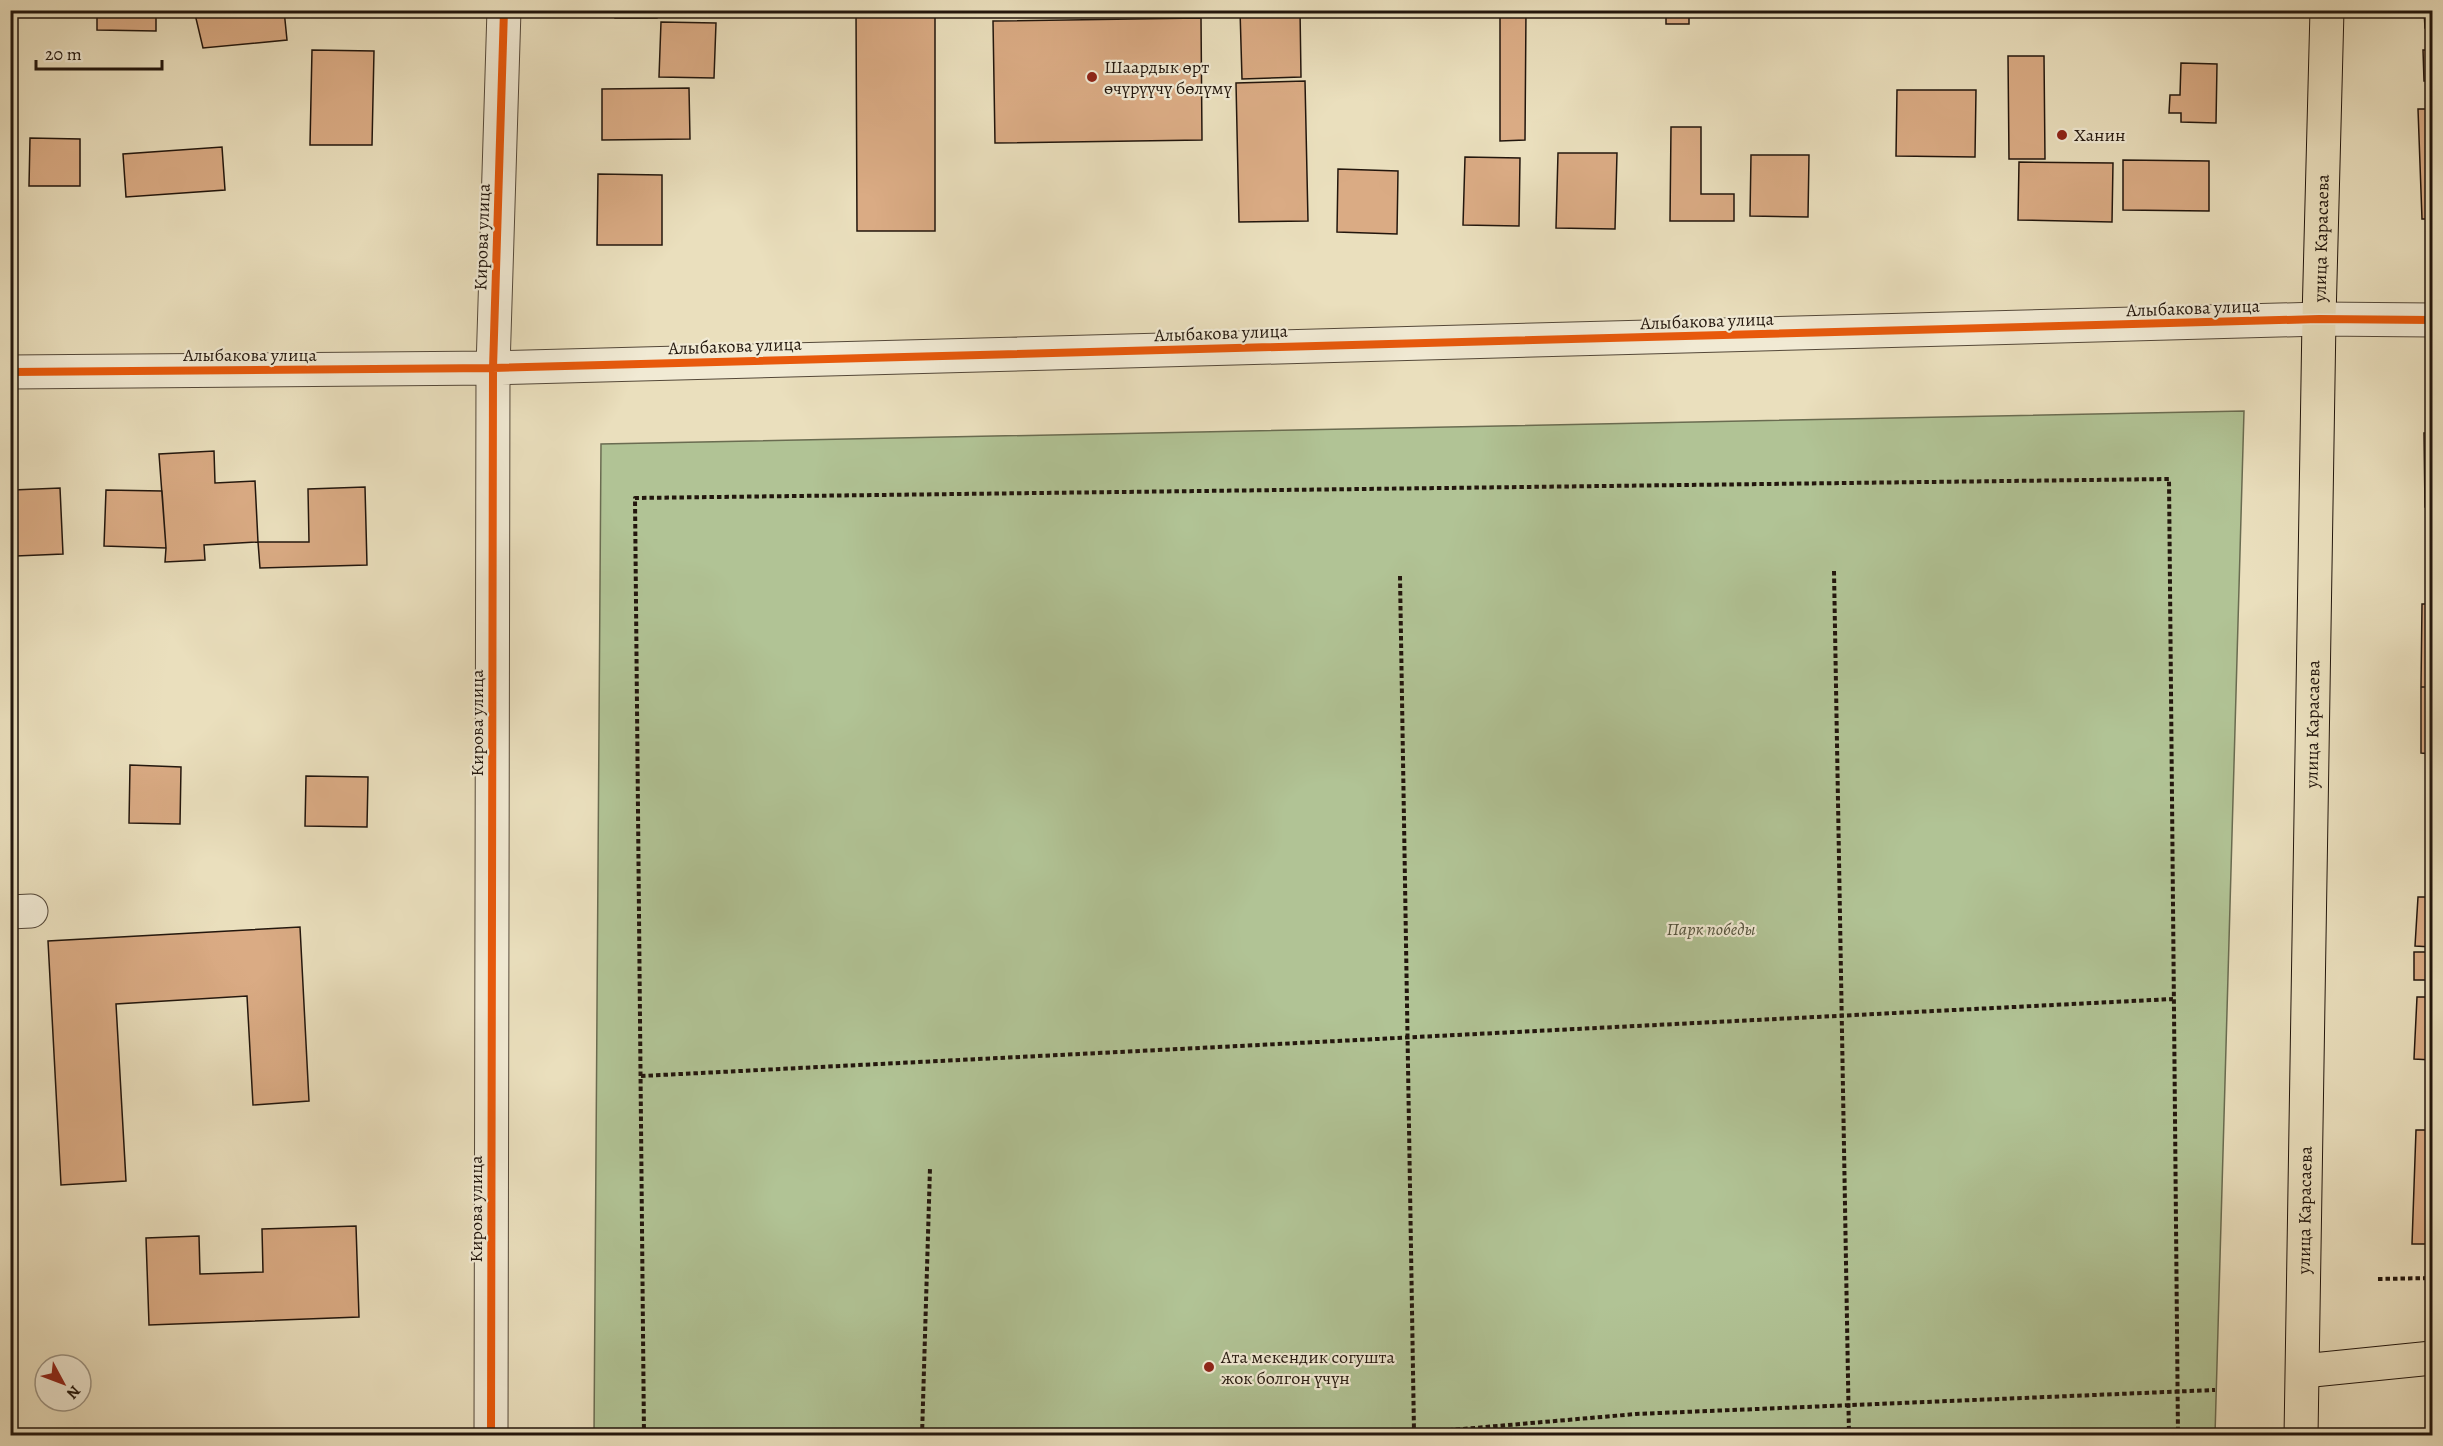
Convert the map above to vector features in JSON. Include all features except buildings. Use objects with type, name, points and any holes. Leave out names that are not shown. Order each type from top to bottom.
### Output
[{"type":"main road","name":"улица Карасаева","points":[[2301,1436],[2319,319],[2327,10]]},
{"type":"main road","points":[[2303,1371],[2433,1358]]},
{"type":"street","name":"Кирова улица","points":[[491,1436],[493,368],[504,10]]},
{"type":"street","name":"Алыбакова улица","points":[[10,372],[493,368],[2319,319],[2433,320]]},
{"type":"path","points":[[644,1436],[635,498],[2169,479],[2178,1436]]},
{"type":"path","points":[[1834,571],[1849,1436]]},
{"type":"path","points":[[1400,576],[1414,1432]]},
{"type":"path","points":[[641,1076],[2173,999]]},
{"type":"path","points":[[922,1436],[930,1168]]},
{"type":"path","points":[[2378,1279],[2433,1278]]},
{"type":"path","points":[[1381,1436],[1636,1414],[2215,1390]]},
{"type":"green space","name":"Парк победы","points":[[2244,411],[2215,1435],[594,1435],[601,444]]},
{"type":"cycle path","points":[[491,1436],[493,368],[504,10]]},
{"type":"cycle path","points":[[10,372],[493,368],[2319,319],[2432,320]]},
{"type":"place","name":"Шаардык өрт өчүрүүчү бөлүмү","points":[[1092,77]]},
{"type":"place","name":"Ханин","points":[[2062,135]]},
{"type":"place","name":"Ата мекендик согушта жок болгон үчүн","points":[[1209,1367]]}]
